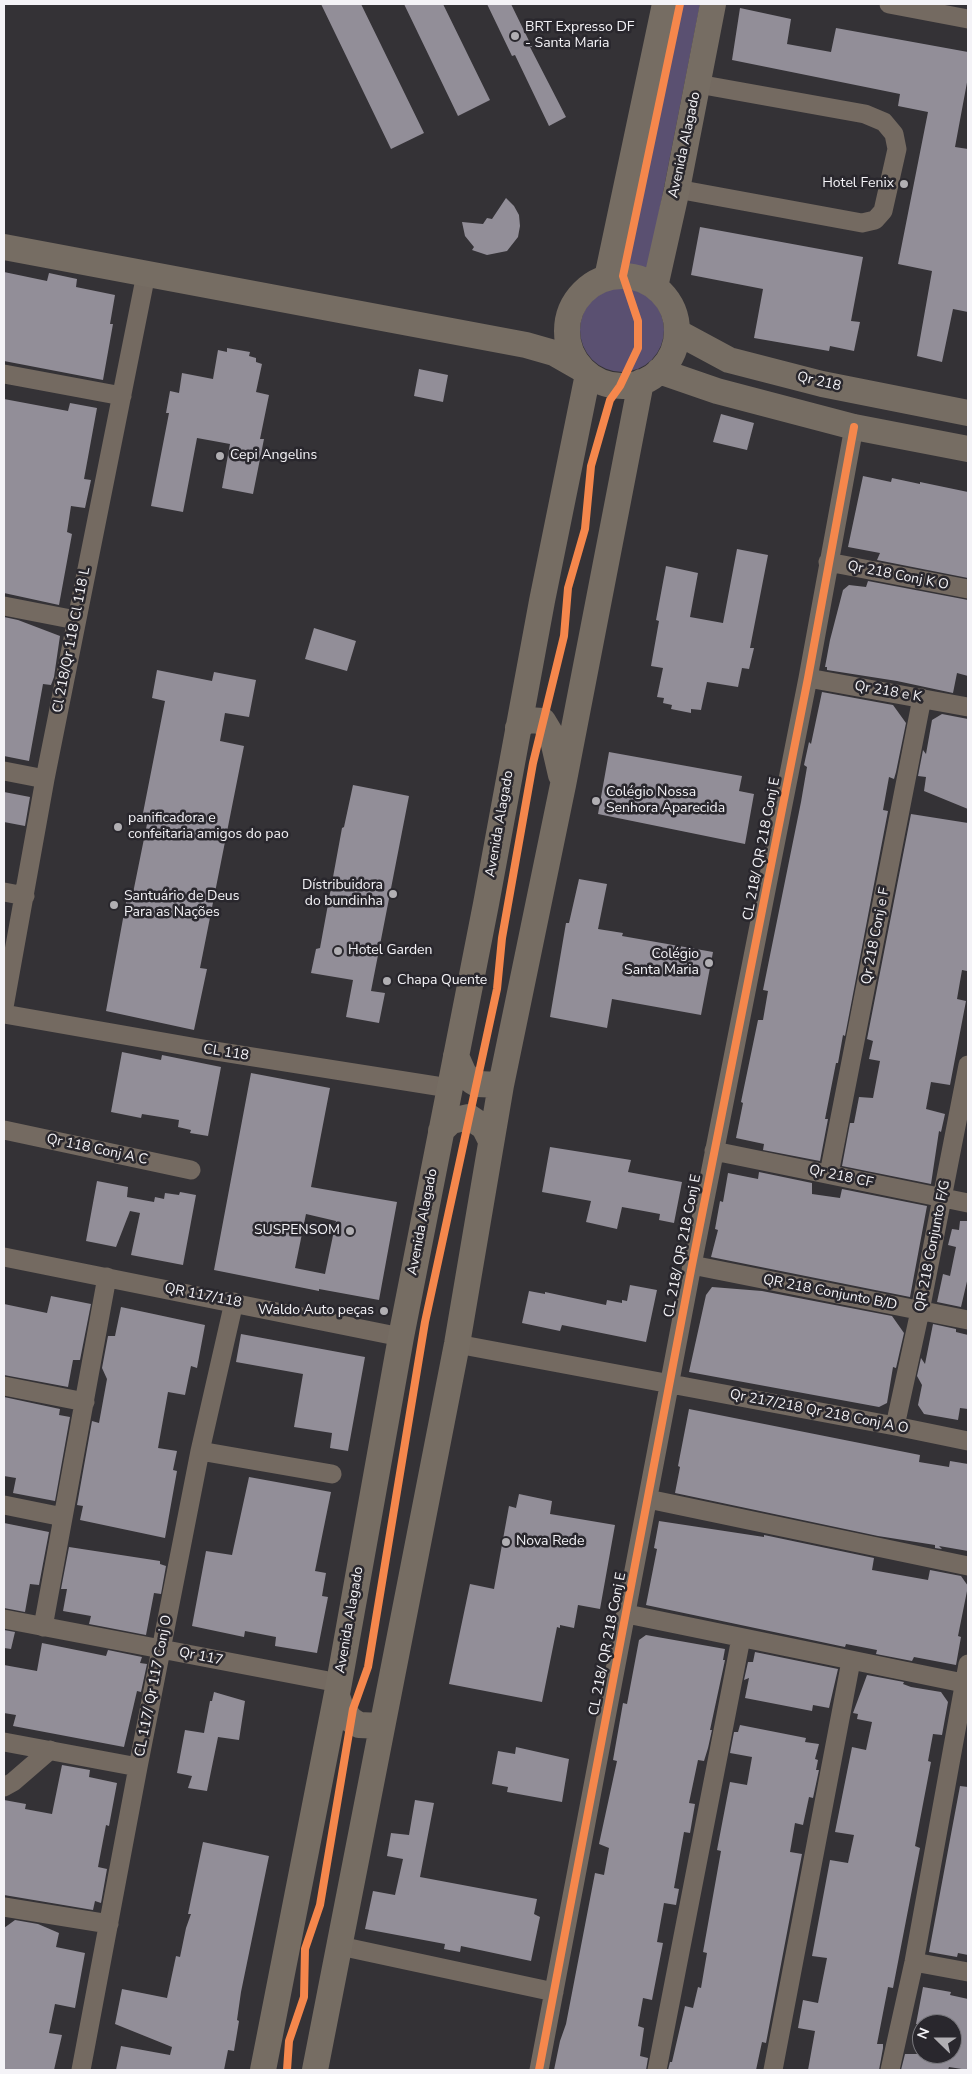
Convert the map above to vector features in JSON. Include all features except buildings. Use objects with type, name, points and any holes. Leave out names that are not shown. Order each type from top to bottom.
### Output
[{"type":"main road","points":[[606,278],[665,4]]},
{"type":"main road","name":"Avenida Alagado","points":[[655,287],[677,189],[714,4]]},
{"type":"main road","points":[[4,247],[526,345],[554,353],[603,383],[620,386],[650,377],[717,391],[854,427],[968,449]]},
{"type":"main road","points":[[315,2070],[456,1344],[501,1085],[563,785],[650,377],[672,353],[677,332],[673,311],[655,287],[640,279],[623,276],[606,278],[587,288],[580,295],[569,314],[554,331],[526,345]]},
{"type":"main road","points":[[569,314],[567,334],[571,353],[585,372]]},
{"type":"main road","name":"Qr 218","points":[[677,332],[729,360],[822,384],[968,413]]},
{"type":"main road","name":"Avenida Alagado","points":[[263,2070],[338,1690],[401,1337],[585,372]]},
{"type":"main road","points":[[518,728],[522,722],[527,720],[543,721],[552,736],[563,785]]},
{"type":"main road","points":[[456,1056],[464,1074],[472,1081],[501,1085]]},
{"type":"main road","points":[[441,1131],[451,1121],[469,1117],[484,1127],[491,1141]]},
{"type":"main road","points":[[338,1690],[341,1708],[351,1720],[359,1725],[382,1726]]},
{"type":"street","points":[[889,4],[968,19]]},
{"type":"street","points":[[677,189],[846,222],[862,223],[875,220],[884,211],[897,149],[894,134],[884,122],[865,114],[698,84]]},
{"type":"street","name":"Cl 218/Qr 118 Cl 118 L","points":[[4,1007],[45,779],[146,274]]},
{"type":"street","points":[[4,374],[122,396]]},
{"type":"street","name":"CL 218/ QR 218 Conj E","points":[[539,2070],[714,1151],[808,678],[854,427]]},
{"type":"street","name":"Qr 218 Conj K O","points":[[828,562],[968,589]]},
{"type":"street","points":[[4,606],[76,620]]},
{"type":"street","name":"Qr 218 e K","points":[[808,678],[968,707]]},
{"type":"street","name":"Qr 218 Conj e F","points":[[829,1174],[922,698]]},
{"type":"street","points":[[4,771],[45,779]]},
{"type":"street","points":[[4,892],[24,896]]},
{"type":"street","name":"CL 118","points":[[4,1014],[209,1050],[449,1088]]},
{"type":"street","name":"QR 218 Conjunto F/G","points":[[895,1426],[920,1311],[968,1065]]},
{"type":"street","name":"Qr 118 Conj A C","points":[[4,1130],[191,1170]]},
{"type":"street","name":"Qr 218 CF","points":[[714,1151],[968,1203]]},
{"type":"street","name":"QR 117/118","points":[[4,1257],[401,1337]]},
{"type":"street","name":"QR 218 Conjunto B/D","points":[[692,1265],[968,1320]]},
{"type":"street","points":[[43,1627],[107,1277]]},
{"type":"street","name":"CL 117/ Qr 117 Conj O","points":[[81,2070],[200,1451],[234,1302]]},
{"type":"street","name":"Qr 217/218 Qr 218 Conj A O","points":[[456,1344],[968,1441]]},
{"type":"street","points":[[4,1386],[85,1402]]},
{"type":"street","points":[[200,1451],[332,1474]]},
{"type":"street","points":[[648,1499],[968,1566]]},
{"type":"street","points":[[4,1505],[63,1517]]},
{"type":"street","points":[[626,1614],[966,1683]]},
{"type":"street","name":"Qr 117","points":[[4,1619],[162,1650],[338,1690]]},
{"type":"street","points":[[657,2070],[740,1638]]},
{"type":"street","points":[[773,2070],[851,1661]]},
{"type":"street","points":[[890,2070],[914,1962],[968,1664]]},
{"type":"street","points":[[4,1742],[138,1767]]},
{"type":"street","points":[[4,1787],[13,1782],[50,1750]]},
{"type":"street","points":[[4,1907],[109,1924]]},
{"type":"street","points":[[340,1946],[554,1992]]},
{"type":"street","points":[[914,1962],[968,1972]]},
{"type":"shaded area","points":[[674,4],[700,4],[646,279],[632,273],[618,272]]},
{"type":"shaded area","points":[[622,288],[638,291],[652,300],[661,314],[664,330],[661,346],[652,360],[638,369],[622,372],[606,369],[592,360],[583,346],[580,330],[583,314],[592,300],[606,291]]},
{"type":"cycle path","points":[[287,2070],[289,2041],[304,1997],[305,1949],[320,1905],[353,1709],[368,1667],[425,1322],[497,989],[502,938],[533,763],[564,636],[568,588],[585,529],[591,466],[610,400],[620,386],[638,348],[638,321],[623,276],[680,4]]},
{"type":"cycle path","points":[[539,2070],[692,1265],[808,678],[854,427]]},
{"type":"place","name":"BRT Expresso DF - Santa Maria","points":[[515,36]]},
{"type":"place","name":"Hotel Fenix","points":[[904,184]]},
{"type":"place","name":"Cepi Angelins","points":[[220,456]]},
{"type":"place","name":"Colégio Nossa Senhora Aparecida","points":[[596,801]]},
{"type":"place","name":"panificadora e confeitaria amigos do pao","points":[[118,827]]},
{"type":"place","name":"Dístribuidora do bundinha","points":[[393,894]]},
{"type":"place","name":"Santuário de Deus Para as Nações","points":[[114,905]]},
{"type":"place","name":"Hotel Garden","points":[[338,951]]},
{"type":"place","name":"Colégio Santa Maria","points":[[709,963]]},
{"type":"place","name":"Chapa Quente","points":[[387,981]]},
{"type":"place","name":"SUSPENSOM","points":[[350,1231]]},
{"type":"place","name":"Waldo Auto peças","points":[[384,1311]]},
{"type":"place","name":"Nova Rede","points":[[506,1542]]}]
